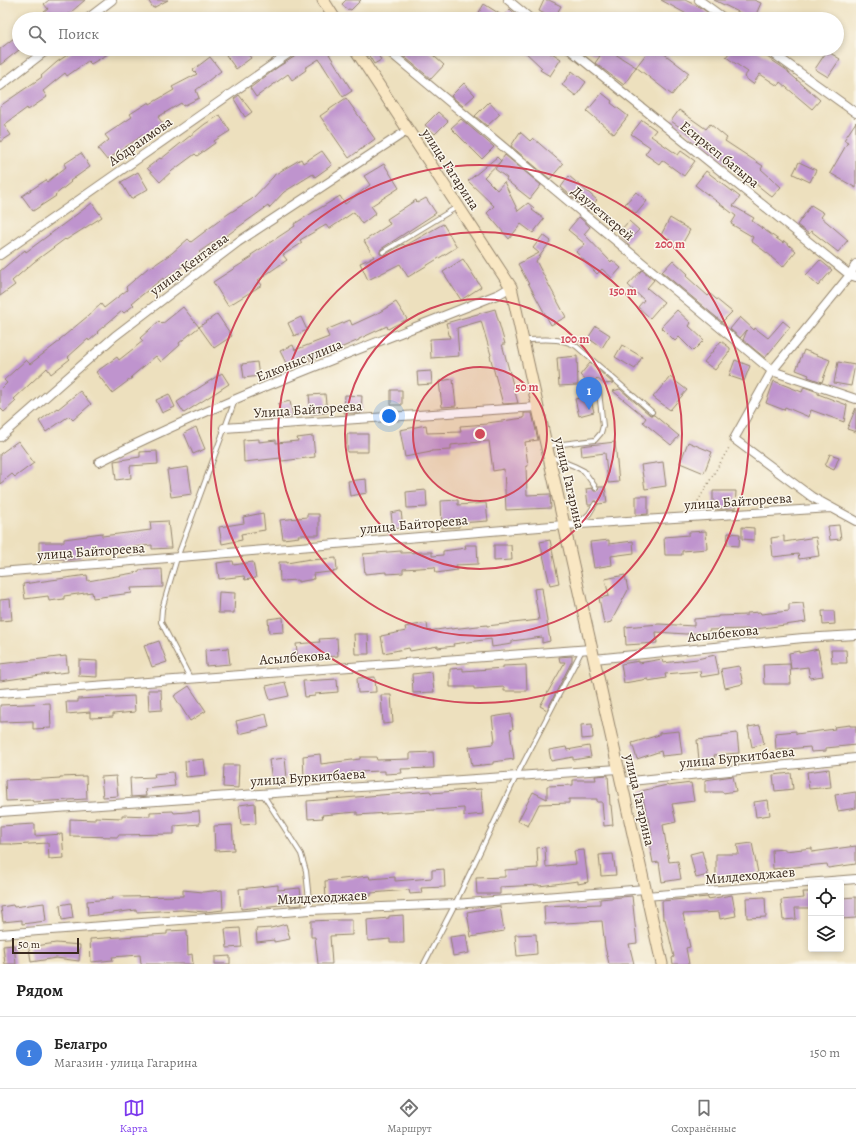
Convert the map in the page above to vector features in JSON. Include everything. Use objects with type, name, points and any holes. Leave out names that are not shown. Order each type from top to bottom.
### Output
[{"type":"main road","points":[[323,0],[331,12]]},
{"type":"main road","name":"улица Гагарина","points":[[360,56],[511,287],[564,525],[589,652],[618,769],[662,964]]},
{"type":"street","points":[[96,12],[112,0]]},
{"type":"street","points":[[508,0],[523,12]]},
{"type":"street","points":[[699,0],[715,12]]},
{"type":"street","points":[[0,86],[39,56]]},
{"type":"street","name":"Абдраимова","points":[[0,255],[285,56]]},
{"type":"street","name":"Даулеткерей","points":[[394,56],[772,371],[856,399]]},
{"type":"street","name":"Есиркеп батыра","points":[[577,56],[853,276]]},
{"type":"street","points":[[777,56],[856,113]]},
{"type":"street","name":"улица Кентаева","points":[[0,437],[115,336],[238,242],[408,130]]},
{"type":"street","points":[[856,264],[853,276],[772,371],[734,439],[812,497],[856,521]]},
{"type":"street","name":"Елконыс улица","points":[[99,462],[172,427],[235,400],[499,294],[511,287]]},
{"type":"street","name":"Улица Байтореева","points":[[224,428],[537,406]]},
{"type":"street","name":"улица Байтореева","points":[[0,572],[564,525],[831,508]]},
{"type":"street","name":"Асылбекова","points":[[0,693],[190,678],[856,635]]},
{"type":"street","name":"улица Буркитбаева","points":[[621,782],[856,758]]},
{"type":"street","name":"улица Буркитбаева","points":[[0,812],[618,769]]},
{"type":"street","name":"Милдеходжаев","points":[[0,934],[310,910],[455,904],[856,879]]},
{"type":"lane","points":[[383,252],[458,206]]},
{"type":"lane","points":[[522,340],[558,339],[569,342],[576,346],[652,412]]},
{"type":"lane","points":[[547,451],[595,440],[602,433],[603,426],[599,392]]},
{"type":"lane","points":[[190,678],[161,622],[162,608],[177,558],[235,400]]},
{"type":"lane","points":[[547,451],[584,471],[596,488]]},
{"type":"lane","points":[[578,524],[589,514],[595,504]]},
{"type":"lane","points":[[424,964],[455,904],[516,777],[589,652]]},
{"type":"lane","points":[[262,793],[301,854],[306,871],[310,910]]},
{"type":"path","points":[[689,517],[734,439]]},
{"type":"building","points":[[49,0],[85,0],[71,12],[44,12],[48,9],[44,4]]},
{"type":"building","points":[[148,0],[168,0],[153,8]]},
{"type":"building","points":[[346,0],[361,0],[351,10],[347,10],[342,4]]},
{"type":"building","points":[[544,0],[549,0],[561,6],[558,12],[539,11]]},
{"type":"building","points":[[661,0],[685,0],[707,12],[683,12]]},
{"type":"building","points":[[714,0],[754,0],[761,3],[757,12],[739,12]]},
{"type":"building","points":[[484,4],[497,12],[479,12]]},
{"type":"building","points":[[12,40],[12,56],[0,65],[0,49]]},
{"type":"building","points":[[66,56],[104,56],[91,64],[88,61],[67,76],[65,73],[43,91],[47,97],[28,110],[27,108],[4,125],[11,135],[0,142],[0,106],[42,77],[41,76]]},
{"type":"building","points":[[227,56],[249,56],[251,58],[236,69]]},
{"type":"building","points":[[296,56],[330,56],[352,91],[343,97],[319,59],[305,68],[306,70],[292,80],[288,74],[256,97],[250,88]]},
{"type":"building","points":[[369,56],[379,56],[381,60],[374,64]]},
{"type":"building","points":[[403,56],[434,56],[444,65],[431,79]]},
{"type":"building","points":[[529,56],[556,56],[561,59],[550,76],[540,70],[542,68]]},
{"type":"building","points":[[600,56],[618,56],[636,67],[624,85],[595,63]]},
{"type":"building","points":[[645,56],[667,56],[689,73],[672,95],[636,67]]},
{"type":"building","points":[[766,56],[788,71],[820,100],[812,109],[780,82],[778,86],[760,74],[753,84],[744,77],[748,72],[726,57]]},
{"type":"building","points":[[824,56],[835,56],[840,59],[828,77],[815,69]]},
{"type":"building","points":[[210,57],[221,71],[196,90],[199,98],[183,106],[181,103],[158,117],[163,124],[144,136],[143,135],[107,160],[98,149],[109,140],[105,135],[132,117],[130,114],[149,102],[150,104],[174,90],[172,87],[197,74],[193,70]]},
{"type":"building","points":[[572,71],[586,82],[576,96],[562,85]]},
{"type":"building","points":[[464,83],[475,95],[463,106],[451,96]]},
{"type":"building","points":[[602,93],[612,101],[611,103],[628,116],[614,134],[587,111]]},
{"type":"building","points":[[239,95],[252,112],[245,117],[234,99]]},
{"type":"building","points":[[346,98],[375,139],[349,158],[320,116]]},
{"type":"building","points":[[489,102],[500,114],[487,126],[475,116]]},
{"type":"building","points":[[679,110],[706,129],[710,124],[727,138],[725,141],[763,166],[761,169],[781,187],[772,197],[756,184],[712,154],[696,141],[697,139],[671,121]]},
{"type":"building","points":[[438,112],[448,121],[435,134],[425,125]]},
{"type":"building","points":[[220,115],[230,131],[214,141],[215,143],[197,156],[195,154],[160,182],[147,168],[160,158],[161,159],[205,124]]},
{"type":"building","points":[[461,119],[494,147],[482,159],[451,128]]},
{"type":"building","points":[[642,120],[656,130],[651,136],[678,155],[681,151],[695,161],[684,176],[662,160],[659,164],[645,154],[650,147],[631,134]]},
{"type":"building","points":[[856,122],[856,188],[830,173],[848,142],[844,140]]},
{"type":"building","points":[[520,132],[530,141],[533,138],[563,164],[550,179],[511,146]]},
{"type":"building","points":[[322,151],[332,165],[315,177],[313,174],[284,192],[269,208],[268,206],[219,241],[218,239],[199,252],[201,254],[189,264],[188,262],[164,280],[163,278],[132,303],[134,305],[124,313],[122,311],[97,332],[98,333],[89,341],[88,339],[68,357],[70,359],[51,374],[47,368],[14,399],[16,401],[4,412],[0,408],[0,390],[7,383],[4,380],[26,360],[30,364],[60,341],[59,340],[101,304],[104,308],[127,290],[126,287],[149,267],[150,268],[172,253],[188,239],[191,242],[228,214],[252,199],[274,175],[301,159],[303,163]]},
{"type":"building","points":[[81,153],[90,167],[70,181],[71,182],[55,195],[56,196],[33,211],[22,196],[46,180],[47,182],[66,167],[64,164]]},
{"type":"building","points":[[505,155],[541,185],[530,199],[495,169]]},
{"type":"building","points":[[497,157],[501,161],[484,177],[497,190],[504,182],[518,211],[528,203],[534,208],[532,210],[544,219],[533,233],[521,224],[509,239],[487,213],[494,206],[468,181]]},
{"type":"building","points":[[799,162],[816,170],[810,182],[793,174]]},
{"type":"building","points":[[384,164],[399,188],[371,206],[376,213],[362,224],[354,212],[329,229],[326,225],[300,240],[302,243],[283,255],[287,260],[258,280],[262,285],[228,306],[213,282],[252,257],[251,255],[295,226],[294,224],[340,196],[345,204],[370,185],[364,176]]},
{"type":"building","points":[[706,171],[740,197],[733,206],[754,218],[752,221],[783,243],[784,241],[796,251],[783,267],[751,241],[753,237],[731,224],[736,216],[695,185]]},
{"type":"building","points":[[138,172],[148,189],[131,199],[121,182]]},
{"type":"building","points":[[569,176],[597,200],[588,211],[561,187]]},
{"type":"building","points":[[636,192],[647,201],[636,214],[625,204]]},
{"type":"building","points":[[426,198],[436,213],[381,249],[380,254],[385,255],[403,244],[405,246],[443,224],[457,247],[408,277],[400,264],[368,280],[360,263],[374,257],[364,241],[390,224],[387,219],[416,200],[417,203]]},
{"type":"building","points":[[92,203],[102,217],[66,240],[65,239],[34,262],[12,281],[15,285],[0,296],[0,271],[25,250],[26,252]]},
{"type":"building","points":[[811,205],[824,213],[821,217],[848,240],[838,252],[811,231],[809,234],[797,225]]},
{"type":"building","points":[[579,217],[590,227],[584,234],[611,262],[612,260],[621,268],[612,278],[602,269],[597,274],[576,252],[585,244],[568,230]]},
{"type":"building","points":[[670,218],[690,230],[681,246],[661,235]]},
{"type":"building","points":[[629,221],[639,230],[627,242],[618,233]]},
{"type":"building","points":[[543,235],[551,241],[536,261],[566,317],[551,325],[518,264],[539,253],[533,248]]},
{"type":"building","points":[[463,259],[481,287],[461,300],[443,272]]},
{"type":"building","points":[[673,260],[688,274],[686,276],[708,296],[710,294],[732,312],[722,322],[662,272]]},
{"type":"building","points":[[820,260],[832,270],[818,286],[806,275]]},
{"type":"building","points":[[642,270],[654,280],[647,288],[664,302],[650,318],[638,307],[644,300],[628,285]]},
{"type":"building","points":[[396,302],[407,319],[388,329],[387,326],[310,361],[308,355],[287,365],[280,351],[293,345],[295,350],[329,337],[326,330],[350,320],[352,325],[378,313]]},
{"type":"building","points":[[183,307],[199,327],[179,343],[180,345],[161,362],[156,356],[131,377],[132,378],[112,393],[96,372],[117,357],[119,360],[143,341],[140,338],[159,321],[162,324]]},
{"type":"building","points":[[495,309],[505,344],[502,344],[518,403],[503,404],[481,321],[457,328],[459,356],[431,358],[430,339],[450,338],[446,323]]},
{"type":"building","points":[[677,310],[691,323],[689,326],[704,340],[693,351],[679,337],[675,341],[661,327]]},
{"type":"building","points":[[217,314],[232,336],[214,348],[199,327]]},
{"type":"building","points":[[301,317],[307,330],[294,336],[288,323]]},
{"type":"building","points":[[740,317],[754,330],[755,328],[768,338],[783,321],[790,327],[765,358],[743,340],[747,330],[740,338],[730,329]]},
{"type":"building","points":[[596,326],[610,335],[602,348],[588,338]]},
{"type":"building","points":[[721,341],[730,348],[730,351],[715,370],[704,362]]},
{"type":"building","points":[[622,345],[642,357],[635,369],[615,357]]},
{"type":"building","points":[[804,350],[830,360],[822,382],[808,377],[809,375],[796,370]]},
{"type":"building","points":[[577,356],[578,385],[559,386],[557,358]]},
{"type":"building","points":[[735,360],[750,366],[744,381],[729,376]]},
{"type":"building","points":[[257,362],[259,376],[244,378],[242,364]]},
{"type":"building","points":[[838,362],[855,365],[851,386],[834,383]]},
{"type":"building","points":[[590,363],[613,383],[604,384],[597,378],[591,385],[580,375]]},
{"type":"building","points":[[431,371],[432,384],[418,385],[417,372]]},
{"type":"building","points":[[222,373],[229,384],[184,413],[177,402]]},
{"type":"building","points":[[670,377],[687,390],[670,410],[653,397]]},
{"type":"building","points":[[453,379],[456,406],[442,407],[439,381]]},
{"type":"building","points":[[774,381],[802,392],[804,387],[847,405],[844,422],[811,410],[809,417],[785,407],[784,410],[766,403]]},
{"type":"building","points":[[620,389],[650,415],[654,415],[679,436],[671,445],[643,422],[646,418],[613,391]]},
{"type":"building","points":[[391,390],[402,390],[402,405],[391,405]]},
{"type":"building","points":[[80,391],[91,404],[73,420],[69,416],[46,432],[39,421],[57,408],[58,409]]},
{"type":"building","points":[[169,394],[175,407],[162,413],[156,400]]},
{"type":"building","points":[[325,394],[327,413],[311,414],[309,395]]},
{"type":"building","points":[[345,395],[362,396],[361,413],[344,413]]},
{"type":"building","points":[[590,396],[594,412],[579,416],[575,399]]},
{"type":"building","points":[[290,401],[293,416],[282,418],[278,404]]},
{"type":"building","points":[[856,408],[856,432],[847,429]]},
{"type":"building","points":[[524,413],[532,413],[538,440],[525,442],[528,466],[526,467],[527,495],[550,494],[551,508],[506,510],[504,469],[493,471],[489,441],[451,445],[451,450],[431,451],[405,457],[400,430],[426,425],[427,433],[461,432],[460,426],[487,424],[524,418]]},
{"type":"building","points":[[196,427],[205,449],[193,454],[184,433]]},
{"type":"building","points":[[347,434],[368,434],[368,452],[347,452]]},
{"type":"building","points":[[313,436],[315,457],[282,461],[281,458],[244,462],[243,440],[259,439],[259,442],[276,440],[276,443],[298,441],[297,438]]},
{"type":"building","points":[[18,441],[34,463],[15,477],[12,474],[0,484],[0,454]]},
{"type":"building","points":[[615,442],[619,482],[608,483],[605,453],[582,456],[581,446]]},
{"type":"building","points":[[688,442],[712,452],[704,473],[680,463]]},
{"type":"building","points":[[157,451],[158,464],[130,466],[131,478],[116,480],[114,461],[140,457],[140,452]]},
{"type":"building","points":[[830,454],[839,457],[834,470],[825,466]]},
{"type":"building","points":[[663,462],[666,486],[645,489],[641,465]]},
{"type":"building","points":[[188,467],[192,494],[171,497],[167,470]]},
{"type":"building","points":[[366,479],[367,493],[350,496],[348,481]]},
{"type":"building","points":[[599,487],[605,487],[607,503],[598,504],[597,501],[595,501],[591,505],[588,505],[586,489],[592,488],[594,491],[597,491]]},
{"type":"building","points":[[426,490],[427,507],[407,508],[406,492]]},
{"type":"building","points":[[713,491],[736,491],[735,509],[713,509]]},
{"type":"building","points":[[636,496],[648,496],[648,514],[636,515]]},
{"type":"building","points":[[458,500],[458,505],[486,503],[488,521],[459,523],[459,527],[442,528],[441,501]]},
{"type":"building","points":[[401,511],[403,528],[393,529],[391,513]]},
{"type":"building","points":[[263,513],[265,530],[241,534],[242,540],[222,544],[219,527],[244,523],[243,517]]},
{"type":"building","points":[[307,514],[319,514],[319,535],[298,535],[299,537],[283,539],[280,520],[307,517]]},
{"type":"building","points":[[168,521],[171,548],[152,549],[152,545],[80,553],[81,558],[66,560],[39,559],[39,542],[64,542],[64,539],[87,535],[102,533],[102,536],[151,530],[150,522]]},
{"type":"building","points":[[839,525],[841,539],[830,540],[828,526]]},
{"type":"building","points":[[742,527],[754,528],[754,540],[742,539]]},
{"type":"building","points":[[706,531],[707,549],[682,551],[682,555],[665,555],[664,537],[689,535],[689,532]]},
{"type":"building","points":[[728,533],[740,534],[739,546],[727,545]]},
{"type":"building","points":[[784,536],[784,542],[816,537],[819,556],[799,559],[798,554],[773,557],[771,538]]},
{"type":"building","points":[[550,540],[559,583],[550,585],[540,542]]},
{"type":"building","points":[[609,540],[609,544],[633,541],[634,553],[611,556],[612,565],[594,568],[590,542]]},
{"type":"building","points":[[465,545],[477,545],[478,564],[456,565],[457,570],[436,573],[435,567],[403,569],[403,573],[386,574],[386,572],[365,574],[363,554],[401,551],[401,553],[432,552],[432,556],[443,555],[443,551],[466,548]]},
{"type":"building","points":[[494,545],[511,545],[512,560],[494,561]]},
{"type":"building","points":[[336,558],[337,571],[313,574],[314,579],[298,582],[298,580],[280,581],[279,562],[287,563],[310,559]]},
{"type":"building","points":[[233,561],[234,565],[253,562],[256,578],[245,580],[244,576],[219,579],[217,563]]},
{"type":"building","points":[[162,569],[163,587],[131,588],[132,593],[93,598],[92,592],[64,596],[64,599],[49,601],[48,596],[25,599],[23,584],[87,575],[88,581],[139,572],[139,570]]},
{"type":"building","points":[[625,575],[628,590],[611,622],[604,624],[599,598],[609,596],[605,579]]},
{"type":"building","points":[[542,588],[550,641],[542,643],[542,637],[512,641],[512,644],[492,647],[491,639],[453,644],[454,646],[438,648],[438,646],[410,651],[409,648],[384,653],[381,636],[406,631],[405,627],[427,623],[428,631],[539,620],[534,589]]},
{"type":"building","points":[[219,592],[235,593],[234,613],[218,613]]},
{"type":"building","points":[[10,599],[12,620],[0,621],[0,600]]},
{"type":"building","points":[[803,603],[806,622],[749,630],[709,630],[709,632],[686,634],[656,632],[657,643],[626,645],[625,627],[659,624],[694,626],[694,619],[747,615],[747,613],[760,612],[761,614],[789,611],[789,604]]},
{"type":"building","points":[[822,611],[834,611],[835,624],[823,625]]},
{"type":"building","points":[[283,617],[284,632],[269,633],[268,619]]},
{"type":"building","points":[[354,634],[368,634],[369,654],[355,654]]},
{"type":"building","points":[[337,638],[338,656],[298,659],[296,644],[320,642],[319,639]]},
{"type":"building","points":[[159,641],[167,662],[152,667],[144,646]]},
{"type":"building","points":[[228,648],[230,664],[206,666],[205,650]]},
{"type":"building","points":[[818,649],[823,676],[810,678],[808,667],[791,669],[789,653],[799,651],[799,653]]},
{"type":"building","points":[[831,650],[846,650],[847,663],[832,663]]},
{"type":"building","points":[[715,655],[719,674],[701,677],[700,671],[665,674],[666,678],[624,683],[621,664],[662,659],[663,663],[697,659]]},
{"type":"building","points":[[66,656],[68,672],[0,681],[0,664]]},
{"type":"building","points":[[572,656],[572,661],[547,710],[540,706],[565,662],[560,662],[559,657]]},
{"type":"building","points":[[79,660],[97,661],[97,677],[79,676]]},
{"type":"building","points":[[790,664],[791,684],[764,684],[763,665]]},
{"type":"building","points":[[526,665],[527,691],[504,691],[504,687],[474,689],[474,687],[450,687],[450,669],[463,668],[463,671]]},
{"type":"building","points":[[739,666],[743,684],[725,688],[721,669]]},
{"type":"building","points":[[432,672],[434,692],[413,693],[412,674]]},
{"type":"building","points":[[375,677],[376,692],[358,693],[357,678]]},
{"type":"building","points":[[337,679],[338,692],[315,694],[315,696],[305,697],[303,681]]},
{"type":"building","points":[[285,682],[289,696],[270,700],[266,686]]},
{"type":"building","points":[[189,686],[206,711],[190,721],[174,696]]},
{"type":"building","points":[[148,690],[161,690],[162,710],[149,711]]},
{"type":"building","points":[[381,695],[391,695],[393,723],[383,724]]},
{"type":"building","points":[[134,696],[135,712],[113,714],[113,717],[90,718],[90,712],[67,714],[66,702],[78,702],[78,699]]},
{"type":"building","points":[[50,703],[51,728],[33,729],[33,721],[0,722],[0,705]]},
{"type":"building","points":[[266,714],[269,727],[239,734],[236,721]]},
{"type":"building","points":[[511,714],[513,729],[510,730],[514,759],[493,762],[493,764],[472,766],[469,747],[493,744],[493,741],[495,741],[492,717]]},
{"type":"building","points":[[592,724],[593,738],[582,739],[581,725]]},
{"type":"building","points":[[760,725],[764,744],[752,747],[748,727]]},
{"type":"building","points":[[850,725],[856,726],[856,745],[826,748],[826,751],[811,752],[810,747],[776,750],[775,733],[796,731],[796,734],[835,729],[834,727]]},
{"type":"building","points":[[679,731],[682,754],[662,756],[661,751],[637,759],[632,743],[659,735],[659,733]]},
{"type":"building","points":[[737,733],[739,753],[714,755],[715,758],[699,760],[697,740],[722,737],[722,735]]},
{"type":"building","points":[[589,746],[591,757],[573,760],[573,757],[551,761],[549,750],[566,747],[567,750]]},
{"type":"building","points":[[433,752],[434,768],[401,769],[402,773],[385,774],[385,771],[351,772],[351,776],[333,778],[332,774],[304,777],[303,756],[320,754],[321,764],[360,759],[360,757],[376,757],[377,760],[410,759],[410,753]]},
{"type":"building","points":[[285,758],[287,778],[272,780],[269,760]]},
{"type":"building","points":[[204,759],[206,775],[186,777],[185,761]]},
{"type":"building","points":[[224,765],[239,765],[238,788],[223,787]]},
{"type":"building","points":[[829,769],[831,787],[809,789],[807,772]]},
{"type":"building","points":[[173,772],[175,786],[145,789],[146,796],[131,797],[130,778],[155,777],[154,774]]},
{"type":"building","points":[[791,773],[793,789],[775,791],[773,775]]},
{"type":"building","points":[[608,775],[613,825],[604,826],[602,802],[597,802],[597,799],[569,799],[569,803],[539,804],[528,826],[518,821],[533,792],[547,799],[547,786],[573,785],[573,780],[596,780],[595,776]]},
{"type":"building","points":[[86,776],[87,799],[33,802],[32,800],[6,801],[5,780]]},
{"type":"building","points":[[116,776],[118,796],[103,797],[101,777]]},
{"type":"building","points":[[733,776],[736,791],[723,793],[705,792],[705,780]]},
{"type":"building","points":[[691,783],[694,801],[672,804],[676,822],[663,825],[669,862],[678,861],[681,879],[662,882],[659,862],[653,863],[648,836],[652,835],[641,791],[667,785]]},
{"type":"building","points":[[481,789],[483,814],[464,816],[464,808],[357,815],[357,812],[322,815],[323,818],[308,819],[307,801],[430,791],[431,793]]},
{"type":"building","points":[[856,792],[856,808],[838,811],[835,795]]},
{"type":"building","points":[[768,800],[770,815],[756,817],[754,802]]},
{"type":"building","points":[[255,803],[256,824],[241,825],[239,805]]},
{"type":"building","points":[[173,811],[174,813],[199,811],[200,824],[174,826],[174,834],[118,835],[118,837],[70,836],[70,819],[95,820],[95,817],[122,818],[122,815],[150,816],[150,812]]},
{"type":"building","points":[[35,824],[35,836],[62,834],[64,858],[49,859],[48,843],[12,845],[0,844],[0,826]]},
{"type":"building","points":[[232,825],[234,850],[215,851],[214,826]]},
{"type":"building","points":[[752,843],[758,873],[735,878],[716,878],[716,854],[739,854],[737,845]]},
{"type":"building","points":[[856,846],[856,864],[828,868],[827,864],[773,869],[772,850],[785,849],[785,851],[812,848],[812,852]]},
{"type":"building","points":[[545,847],[546,867],[576,864],[574,851],[584,850],[588,882],[578,884],[578,881],[539,886],[500,887],[500,894],[477,894],[476,878],[505,877],[505,870],[538,868],[537,848]]},
{"type":"building","points":[[702,851],[708,875],[696,878],[690,854]]},
{"type":"building","points":[[613,854],[616,875],[601,876],[599,855]]},
{"type":"building","points":[[444,869],[445,887],[421,888],[422,893],[410,894],[409,890],[371,893],[371,896],[326,900],[325,881],[369,876],[370,879],[395,877],[395,881],[432,878],[432,870]]},
{"type":"building","points":[[278,885],[278,890],[300,888],[302,905],[290,906],[290,904],[241,909],[239,889]]},
{"type":"building","points":[[183,890],[203,892],[222,890],[223,910],[205,912],[182,910],[136,912],[136,910],[88,916],[87,901],[112,899],[112,897],[123,896],[183,896]]},
{"type":"building","points":[[803,892],[808,892],[808,908],[795,908],[796,919],[783,920],[781,900],[804,898]]},
{"type":"building","points":[[732,895],[736,916],[720,919],[719,912],[683,914],[690,947],[686,948],[689,964],[673,964],[672,958],[674,957],[665,919],[663,919],[662,901],[708,897],[708,899]]},
{"type":"building","points":[[632,896],[637,943],[629,944],[634,964],[609,964],[605,947],[602,921],[545,924],[544,906],[600,904],[600,899]]},
{"type":"building","points":[[765,897],[766,917],[747,918],[746,898]]},
{"type":"building","points":[[856,897],[856,918],[844,919],[844,898]]},
{"type":"building","points":[[44,903],[46,921],[22,924],[22,920],[3,922],[1,907],[13,905],[14,907]]},
{"type":"building","points":[[71,903],[73,918],[62,920],[60,905]]},
{"type":"building","points":[[500,906],[504,931],[471,937],[467,912]]},
{"type":"building","points":[[403,915],[404,943],[390,943],[390,939],[368,941],[367,920]]},
{"type":"building","points":[[352,920],[352,935],[330,936],[332,964],[318,964],[315,937],[311,937],[311,921]]},
{"type":"building","points":[[286,924],[290,939],[274,942],[274,940],[257,942],[256,929],[271,928]]},
{"type":"building","points":[[240,928],[242,947],[227,948],[225,929]]},
{"type":"building","points":[[187,930],[188,955],[192,954],[193,964],[141,964],[140,955],[112,957],[113,960],[91,962],[90,939],[167,934],[167,931]]},
{"type":"building","points":[[536,934],[537,954],[517,956],[515,935]]},
{"type":"building","points":[[466,935],[469,953],[453,956],[450,937]]},
{"type":"building","points":[[56,943],[80,945],[79,961],[56,958],[31,962],[29,947]]},
{"type":"building","points":[[14,945],[16,964],[5,964],[3,946]]},
{"type":"building","points":[[230,956],[230,964],[215,964],[215,957]]},
{"type":"place","name":"Белагро","points":[[589,410]]}]
